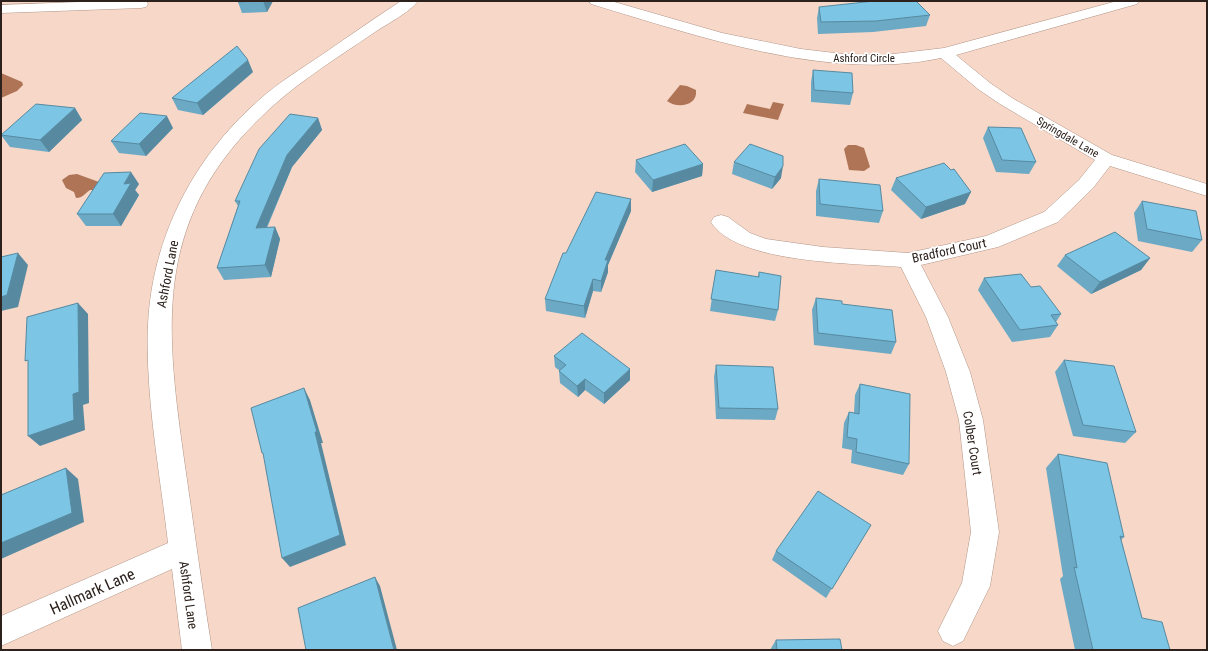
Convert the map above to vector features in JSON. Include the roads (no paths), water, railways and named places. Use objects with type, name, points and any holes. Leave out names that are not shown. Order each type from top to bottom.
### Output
[{"type":"street","name":"Ashford Lane","points":[[197,650],[164,404],[159,336],[162,287],[174,238],[184,210],[195,189],[218,156],[265,103],[300,76],[411,1]]},
{"type":"street","name":"Ashford Circle","points":[[596,1],[733,39],[811,56],[886,59],[944,53],[1132,1]]},
{"type":"street","points":[[1,9],[142,4]]},
{"type":"street","name":"Springdale Lane","points":[[944,53],[984,86],[1006,101],[1069,139],[1106,159],[1207,190]]},
{"type":"street","name":"Bradford Court","points":[[721,222],[743,238],[763,246],[823,254],[908,260],[991,242],[1051,217],[1086,184],[1106,159]]},
{"type":"street","name":"Colber Court","points":[[908,260],[937,317],[958,372],[971,420],[985,532],[976,586],[953,631]]},
{"type":"street","name":"Hallmark Lane","points":[[1,631],[183,550]]}]
